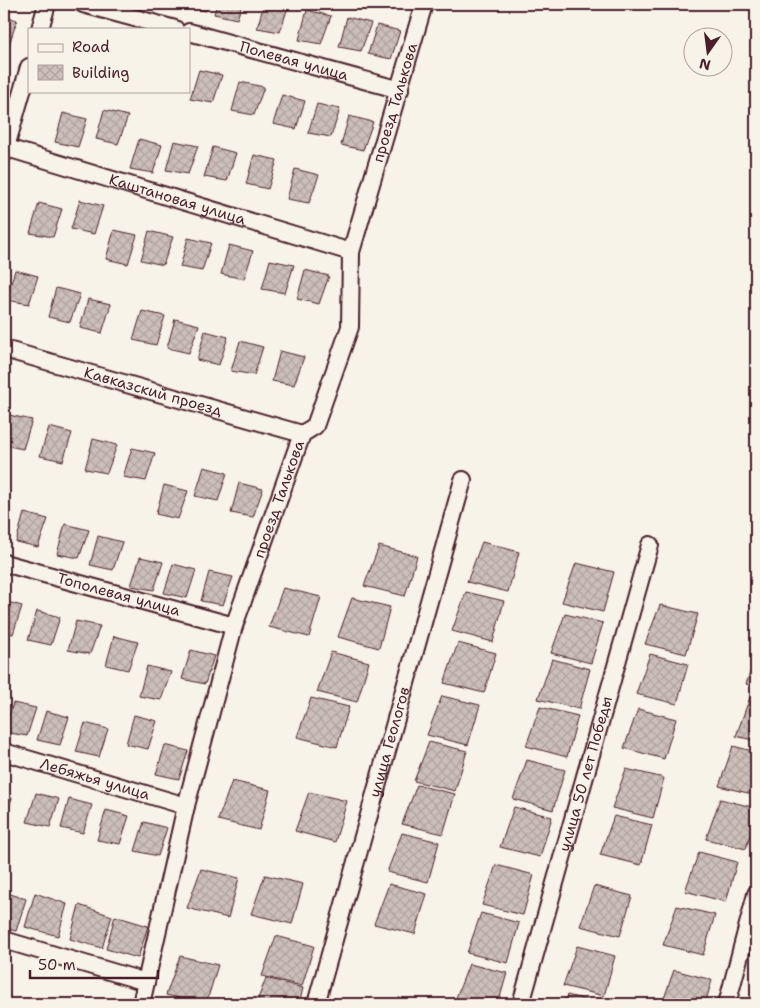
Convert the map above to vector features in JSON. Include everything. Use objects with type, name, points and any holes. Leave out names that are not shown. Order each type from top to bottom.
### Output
[{"type":"street","points":[[40,28],[47,4]]},
{"type":"street","points":[[83,4],[171,28]]},
{"type":"street","name":"проезд Талькова","points":[[141,1004],[186,806],[234,626],[302,434],[315,426],[350,327],[351,252],[424,4]]},
{"type":"street","name":"Полевая улица","points":[[190,32],[400,90]]},
{"type":"street","points":[[4,150],[28,70]]},
{"type":"street","name":"Каштановая улица","points":[[4,150],[351,252]]},
{"type":"street","name":"Кавказский проезд","points":[[4,348],[302,434]]},
{"type":"street","name":"улица Геологов","points":[[316,1004],[463,480]]},
{"type":"street","name":"улица 50 лет Победы","points":[[521,1004],[650,545]]},
{"type":"street","name":"Тополевая улица","points":[[4,563],[234,626]]},
{"type":"street","name":"Лебяжья улица","points":[[4,752],[186,806]]},
{"type":"street","points":[[727,1004],[756,894]]},
{"type":"street","points":[[4,940],[146,982]]},
{"type":"building","points":[[184,4],[208,4],[206,11],[183,7]]},
{"type":"building","points":[[217,4],[242,4],[237,19],[214,14]]},
{"type":"building","points":[[264,4],[289,4],[280,32],[257,28]]},
{"type":"building","points":[[307,10],[331,16],[321,44],[299,40]]},
{"type":"building","points":[[4,16],[17,20],[8,48],[4,47]]},
{"type":"building","points":[[347,17],[371,23],[361,51],[339,47]]},
{"type":"building","points":[[377,25],[400,31],[391,59],[368,54]]},
{"type":"building","points":[[199,70],[222,75],[213,103],[190,99]]},
{"type":"building","points":[[240,82],[264,87],[254,115],[232,111]]},
{"type":"building","points":[[282,95],[305,101],[296,129],[273,124]]},
{"type":"building","points":[[317,104],[340,109],[331,137],[308,133]]},
{"type":"building","points":[[104,110],[128,116],[118,144],[96,139]]},
{"type":"building","points":[[63,113],[87,119],[78,147],[55,142]]},
{"type":"building","points":[[349,116],[373,122],[363,150],[341,145]]},
{"type":"building","points":[[139,139],[162,145],[153,173],[130,169]]},
{"type":"building","points":[[174,141],[198,146],[188,174],[166,170]]},
{"type":"building","points":[[213,147],[236,153],[227,181],[204,177]]},
{"type":"building","points":[[254,155],[277,160],[268,189],[246,184]]},
{"type":"building","points":[[295,169],[319,175],[309,203],[287,199]]},
{"type":"building","points":[[80,200],[103,206],[94,234],[71,229]]},
{"type":"building","points":[[39,203],[62,209],[53,237],[30,233]]},
{"type":"building","points":[[114,230],[137,235],[128,264],[106,259]]},
{"type":"building","points":[[149,231],[173,237],[163,265],[141,260]]},
{"type":"building","points":[[188,238],[211,243],[202,271],[180,267]]},
{"type":"building","points":[[229,245],[253,251],[244,279],[221,274]]},
{"type":"building","points":[[270,260],[294,265],[285,293],[262,289]]},
{"type":"building","points":[[15,270],[38,276],[29,304],[6,300]]},
{"type":"building","points":[[305,270],[329,276],[319,304],[297,299]]},
{"type":"building","points":[[56,288],[80,294],[70,322],[48,317]]},
{"type":"building","points":[[88,299],[111,304],[102,333],[80,328]]},
{"type":"building","points":[[142,311],[165,316],[156,345],[133,340]]},
{"type":"building","points":[[175,319],[199,325],[189,353],[167,348]]},
{"type":"building","points":[[205,331],[228,337],[219,365],[197,360]]},
{"type":"building","points":[[240,341],[263,347],[254,375],[231,371]]},
{"type":"building","points":[[280,351],[304,357],[294,385],[272,381]]},
{"type":"building","points":[[9,415],[32,420],[23,449],[4,445],[4,433]]},
{"type":"building","points":[[49,427],[72,433],[63,461],[40,456]]},
{"type":"building","points":[[93,439],[117,445],[107,473],[85,469]]},
{"type":"building","points":[[132,448],[155,453],[146,481],[123,477]]},
{"type":"building","points":[[204,467],[227,473],[218,501],[195,496]]},
{"type":"building","points":[[239,483],[263,489],[253,517],[231,513]]},
{"type":"building","points":[[164,485],[188,491],[178,519],[156,514]]},
{"type":"building","points":[[24,513],[48,519],[38,547],[16,542]]},
{"type":"building","points":[[65,524],[89,530],[79,558],[57,554]]},
{"type":"building","points":[[98,536],[122,542],[113,570],[90,565]]},
{"type":"building","points":[[482,542],[519,552],[508,592],[467,582]]},
{"type":"building","points":[[379,546],[417,556],[405,596],[364,586]]},
{"type":"building","points":[[140,557],[163,562],[154,590],[131,586]]},
{"type":"building","points":[[576,563],[614,572],[603,612],[562,602]]},
{"type":"building","points":[[173,564],[196,570],[187,598],[164,593]]},
{"type":"building","points":[[209,572],[233,577],[223,605],[201,601]]},
{"type":"building","points":[[283,588],[321,597],[309,637],[269,627]]},
{"type":"building","points":[[466,592],[504,601],[493,642],[452,631]]},
{"type":"building","points":[[352,598],[390,607],[379,648],[338,637]]},
{"type":"building","points":[[4,601],[22,606],[13,634],[4,632]]},
{"type":"building","points":[[660,605],[698,614],[686,654],[645,644]]},
{"type":"building","points":[[37,611],[60,617],[51,645],[28,640]]},
{"type":"building","points":[[565,614],[603,623],[591,663],[551,653]]},
{"type":"building","points":[[76,621],[100,626],[90,654],[68,650]]},
{"type":"building","points":[[114,636],[138,642],[128,670],[106,665]]},
{"type":"building","points":[[458,643],[496,653],[484,693],[444,683]]},
{"type":"building","points":[[191,650],[214,656],[205,684],[182,679]]},
{"type":"building","points":[[331,652],[369,662],[357,702],[317,692]]},
{"type":"building","points":[[650,654],[688,664],[677,704],[636,694]]},
{"type":"building","points":[[756,655],[756,687],[746,684]]},
{"type":"building","points":[[552,659],[590,669],[579,709],[538,699]]},
{"type":"building","points":[[147,666],[171,672],[161,700],[139,696]]},
{"type":"building","points":[[442,696],[480,705],[468,745],[427,735]]},
{"type":"building","points":[[750,697],[756,698],[756,741],[736,736]]},
{"type":"building","points":[[311,698],[349,707],[337,747],[297,737]]},
{"type":"building","points":[[13,703],[36,708],[27,736],[4,732]]},
{"type":"building","points":[[540,707],[578,716],[567,757],[526,746]]},
{"type":"building","points":[[638,709],[676,719],[664,759],[624,748]]},
{"type":"building","points":[[46,711],[69,717],[60,745],[37,740]]},
{"type":"building","points":[[134,715],[157,721],[148,749],[126,744]]},
{"type":"building","points":[[85,723],[108,729],[99,757],[76,752]]},
{"type":"building","points":[[429,742],[467,751],[455,791],[414,781]]},
{"type":"building","points":[[165,745],[188,751],[179,779],[156,774]]},
{"type":"building","points":[[733,746],[756,752],[756,795],[719,786]]},
{"type":"building","points":[[527,760],[565,770],[553,810],[513,799]]},
{"type":"building","points":[[626,769],[664,778],[653,818],[612,808]]},
{"type":"building","points":[[232,781],[270,790],[259,830],[218,820]]},
{"type":"building","points":[[417,785],[455,794],[443,834],[402,824]]},
{"type":"building","points":[[309,792],[347,801],[335,842],[295,831]]},
{"type":"building","points":[[36,793],[59,799],[50,827],[27,822]]},
{"type":"building","points":[[4,796],[12,798],[4,822]]},
{"type":"building","points":[[69,799],[92,805],[83,833],[61,828]]},
{"type":"building","points":[[720,799],[756,808],[746,849],[706,839]]},
{"type":"building","points":[[514,807],[552,817],[540,857],[500,847]]},
{"type":"building","points":[[106,810],[129,816],[120,844],[97,840]]},
{"type":"building","points":[[614,816],[652,825],[641,865],[600,855]]},
{"type":"building","points":[[144,822],[167,828],[158,856],[135,851]]},
{"type":"building","points":[[402,833],[439,842],[428,882],[387,872]]},
{"type":"building","points":[[699,852],[737,862],[726,902],[685,891]]},
{"type":"building","points":[[496,865],[534,875],[523,915],[482,905]]},
{"type":"building","points":[[201,869],[239,878],[228,918],[187,908]]},
{"type":"building","points":[[265,875],[303,884],[292,924],[251,914]]},
{"type":"building","points":[[389,884],[427,894],[415,934],[374,924]]},
{"type":"building","points":[[594,886],[632,896],[620,936],[580,926]]},
{"type":"building","points":[[4,892],[26,899],[16,931],[4,928]]},
{"type":"building","points":[[35,893],[67,904],[58,936],[25,927]]},
{"type":"building","points":[[79,905],[112,916],[102,948],[70,939]]},
{"type":"building","points":[[677,906],[715,915],[703,955],[663,945]]},
{"type":"building","points":[[481,913],[519,923],[508,963],[467,953]]},
{"type":"building","points":[[115,916],[148,926],[138,958],[106,949]]},
{"type":"building","points":[[276,936],[314,946],[302,986],[262,976]]},
{"type":"building","points":[[577,946],[615,956],[604,996],[563,986]]},
{"type":"building","points":[[180,956],[218,965],[206,1004],[166,995]]},
{"type":"building","points":[[469,964],[507,973],[498,1004],[454,1003]]},
{"type":"building","points":[[674,970],[712,980],[705,1004],[662,1004]]},
{"type":"building","points":[[266,978],[303,988],[299,1004],[256,1004]]},
{"type":"building","points":[[567,995],[602,1004],[564,1004]]}]
